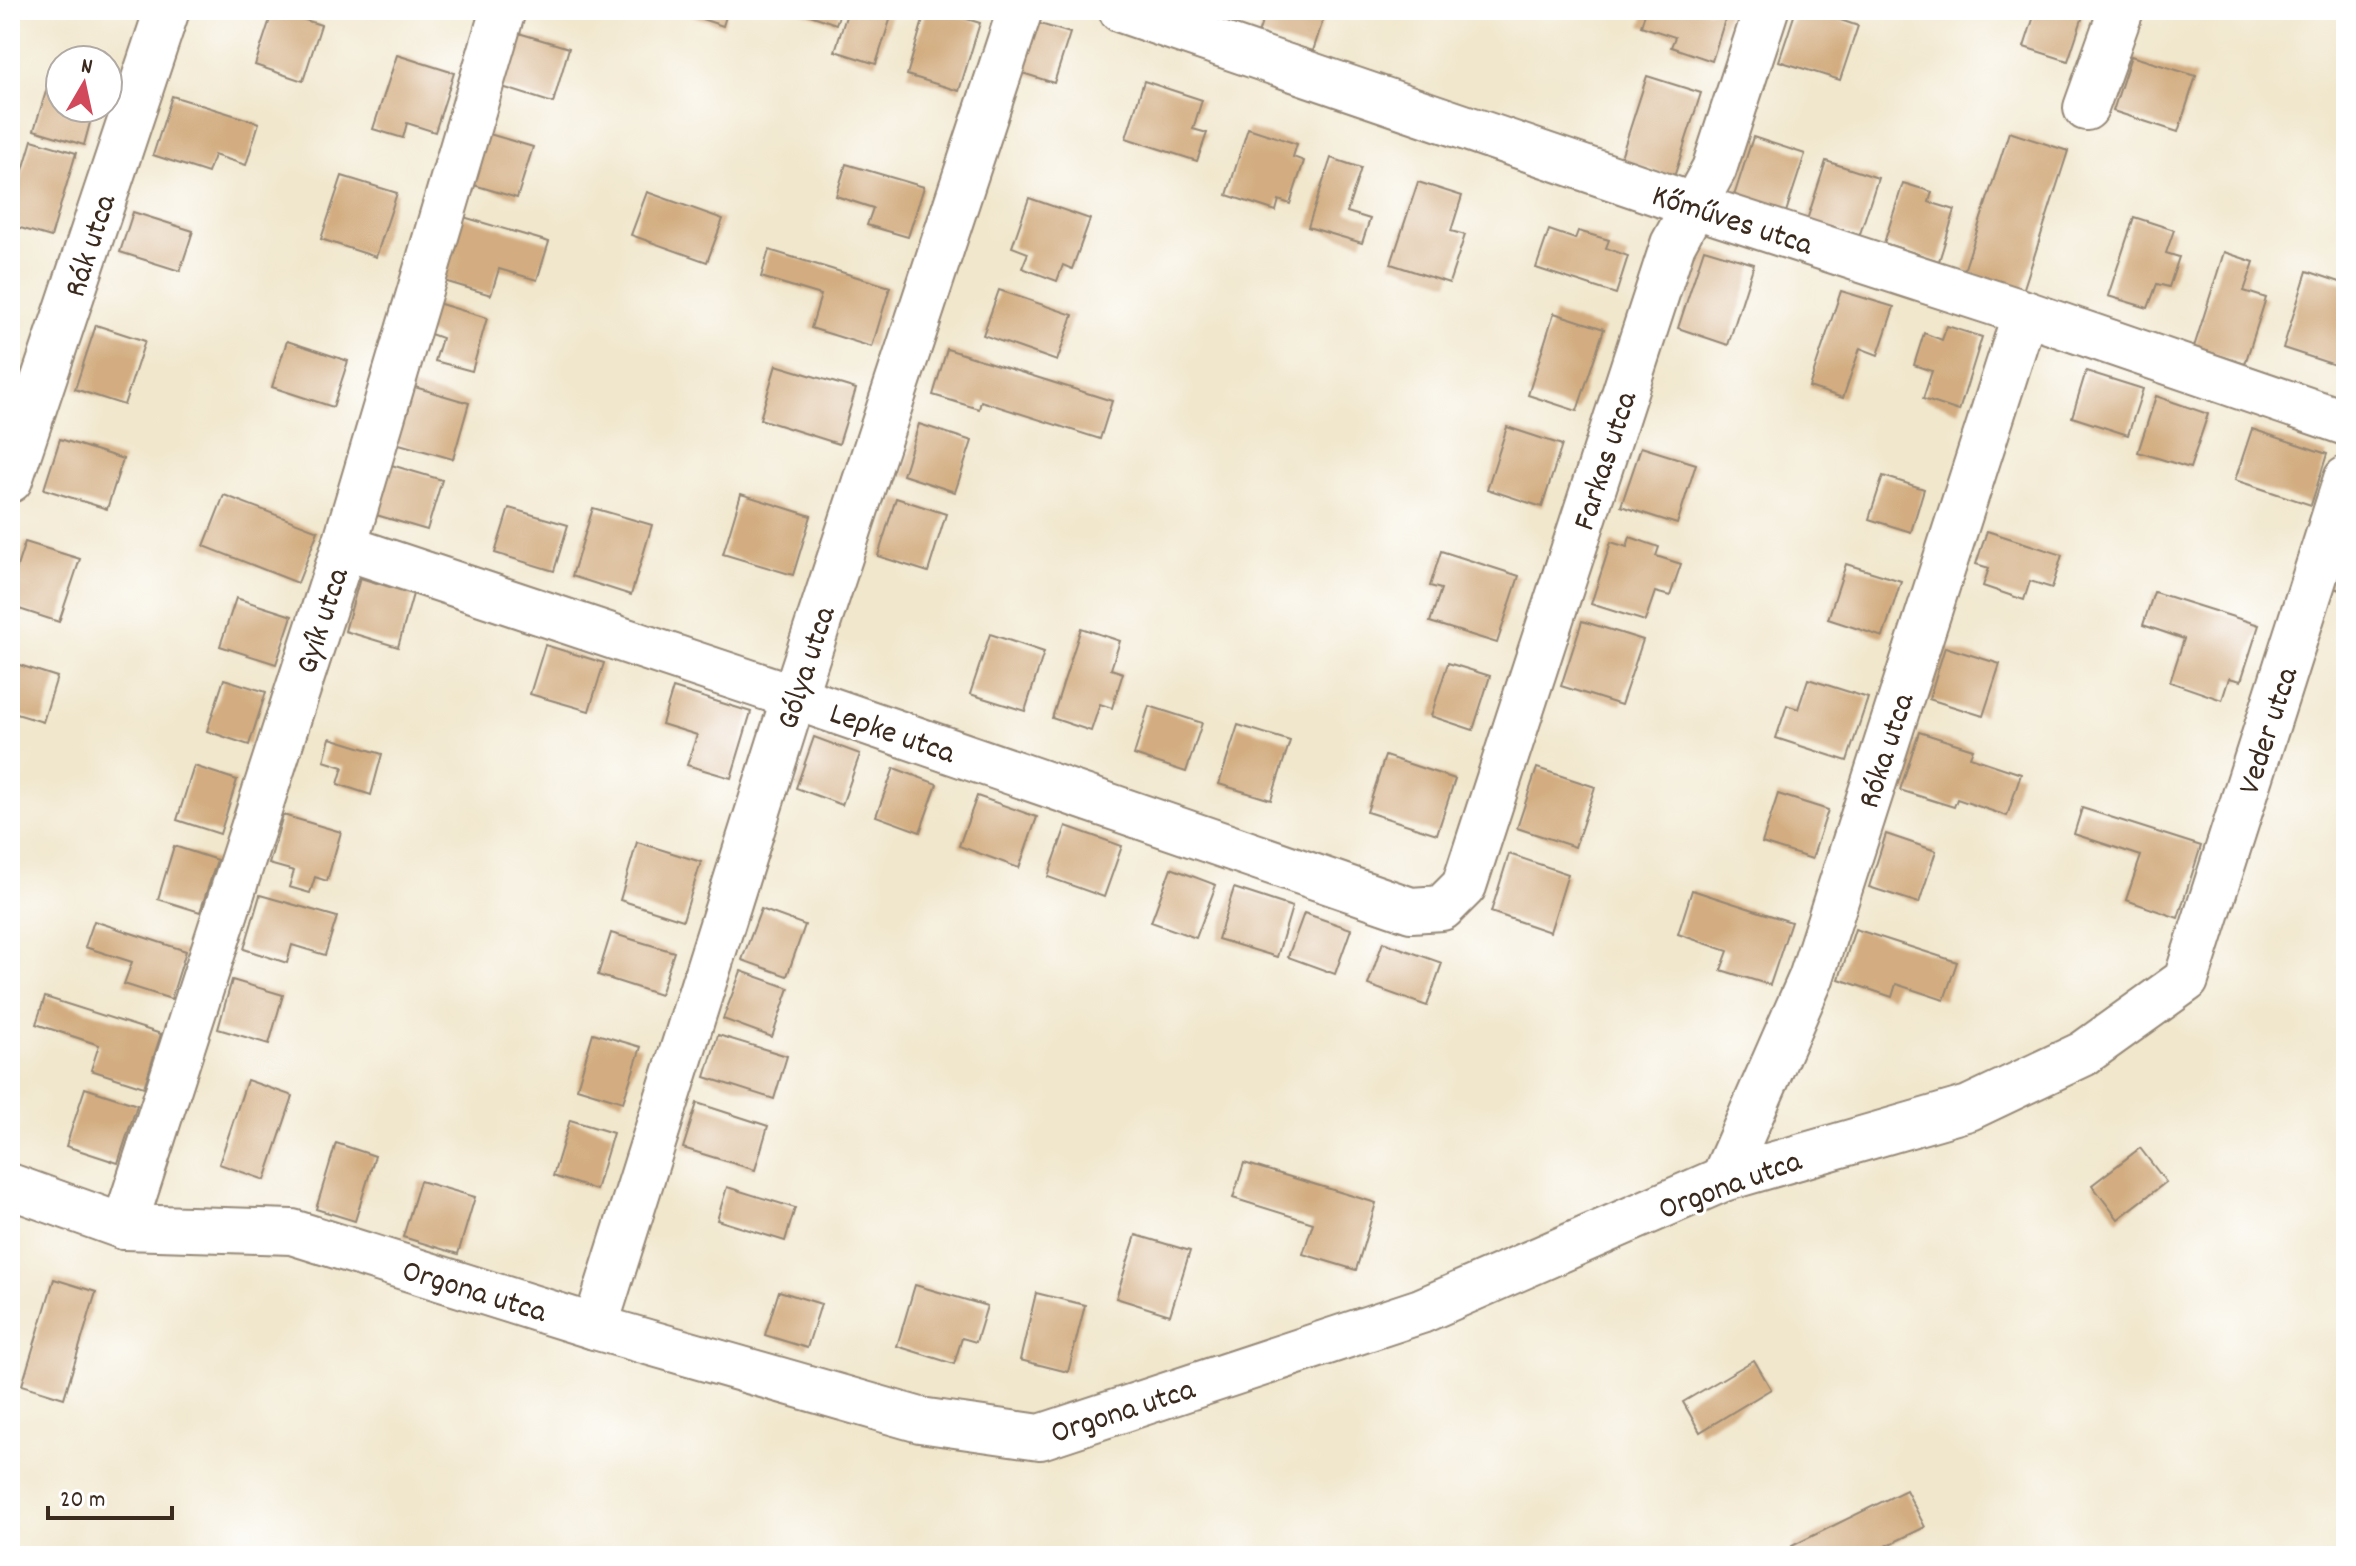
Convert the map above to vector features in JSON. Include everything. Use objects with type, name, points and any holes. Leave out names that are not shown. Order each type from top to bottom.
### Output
[{"type":"street","name":"Rák utca","points":[[10,480],[167,10]]},
{"type":"street","name":"Gyík utca","points":[[124,1227],[344,547],[503,10]]},
{"type":"street","name":"Gólya utca","points":[[595,1327],[794,697],[1020,10]]},
{"type":"street","name":"Kőműves utca","points":[[1121,10],[1224,26],[1695,206],[2025,313],[2346,423]]},
{"type":"street","name":"Farkas utca","points":[[1442,908],[1464,886],[1673,244],[1714,169],[1766,10]]},
{"type":"street","points":[[2086,108],[2121,10]]},
{"type":"street","name":"Róka utca","points":[[1723,1179],[1811,978],[2025,313]]},
{"type":"street","name":"Veder utca","points":[[2186,980],[2346,479]]},
{"type":"street","name":"Lepke utca","points":[[344,547],[794,697],[1411,910],[1442,908]]},
{"type":"street","name":"Orgona utca","points":[[10,1186],[124,1227],[292,1232],[595,1327],[920,1420],[1040,1437],[1421,1311],[1723,1179],[1969,1108],[2083,1054],[2186,980]]},
{"type":"building","points":[[273,10],[321,25],[303,81],[255,65]]},
{"type":"building","points":[[695,10],[728,10],[723,26],[693,16]]},
{"type":"building","points":[[796,10],[841,10],[836,24]]},
{"type":"building","points":[[848,10],[869,10],[891,17],[876,64],[835,51]]},
{"type":"building","points":[[926,10],[937,10],[980,23],[959,91],[907,75]]},
{"type":"building","points":[[1266,10],[1326,11],[1313,51],[1258,34]]},
{"type":"building","points":[[1646,10],[1728,10],[1712,61],[1671,47],[1675,37],[1641,26]]},
{"type":"building","points":[[1796,10],[1811,10],[1858,26],[1840,80],[1779,61]]},
{"type":"building","points":[[2036,10],[2085,10],[2068,61],[2024,47]]},
{"type":"building","points":[[1030,21],[1070,33],[1054,83],[1013,70]]},
{"type":"building","points":[[515,32],[569,48],[553,103],[499,86]]},
{"type":"building","points":[[397,55],[454,73],[435,132],[407,123],[403,138],[373,129]]},
{"type":"building","points":[[2131,56],[2196,76],[2178,132],[2113,111]]},
{"type":"building","points":[[1647,76],[1701,93],[1674,177],[1620,160]]},
{"type":"building","points":[[1144,81],[1202,100],[1193,129],[1207,133],[1197,161],[1126,138]]},
{"type":"building","points":[[172,96],[259,123],[246,165],[214,155],[208,173],[153,155]]},
{"type":"building","points":[[44,98],[44,124],[90,124],[84,145],[34,130]]},
{"type":"building","points":[[1248,128],[1297,144],[1293,157],[1304,161],[1290,204],[1279,200],[1276,211],[1227,195]]},
{"type":"building","points":[[2009,132],[2068,151],[2023,291],[1964,271]]},
{"type":"building","points":[[486,133],[533,147],[517,198],[471,184]]},
{"type":"building","points":[[1753,137],[1805,154],[1786,212],[1734,196]]},
{"type":"building","points":[[32,140],[76,153],[51,237],[10,225],[10,214]]},
{"type":"building","points":[[1331,158],[1361,168],[1347,212],[1370,219],[1362,243],[1308,227]]},
{"type":"building","points":[[1826,161],[1878,178],[1859,237],[1807,220]]},
{"type":"building","points":[[846,164],[924,187],[908,237],[867,225],[873,208],[836,196]]},
{"type":"building","points":[[342,176],[397,193],[376,257],[321,239]]},
{"type":"building","points":[[1418,182],[1462,196],[1451,231],[1465,235],[1449,283],[1391,264]]},
{"type":"building","points":[[1903,183],[1932,192],[1929,202],[1955,210],[1939,261],[1884,243]]},
{"type":"building","points":[[647,192],[723,219],[707,262],[631,235]]},
{"type":"building","points":[[1029,198],[1090,219],[1072,269],[1063,265],[1057,281],[1022,268],[1028,253],[1012,247]]},
{"type":"building","points":[[133,212],[193,231],[180,271],[120,252]]},
{"type":"building","points":[[460,216],[549,242],[537,280],[499,269],[491,295],[441,280]]},
{"type":"building","points":[[2134,217],[2174,230],[2166,253],[2179,257],[2169,287],[2157,284],[2148,308],[2108,296]]},
{"type":"building","points":[[1549,230],[1575,239],[1578,231],[1609,240],[1606,248],[1628,256],[1616,294],[1536,268]]},
{"type":"building","points":[[1704,249],[1754,264],[1728,345],[1678,328]]},
{"type":"building","points":[[769,250],[890,287],[872,347],[811,328],[821,295],[761,277]]},
{"type":"building","points":[[2224,252],[2254,262],[2244,291],[2266,298],[2245,364],[2194,347]]},
{"type":"building","points":[[2307,271],[2346,284],[2346,342],[2338,366],[2283,348]]},
{"type":"building","points":[[999,290],[1073,315],[1057,361],[983,335]]},
{"type":"building","points":[[1841,291],[1894,307],[1878,355],[1860,348],[1843,398],[1809,387]]},
{"type":"building","points":[[434,302],[487,318],[472,371],[435,361],[442,338],[425,332]]},
{"type":"building","points":[[1554,313],[1604,329],[1577,411],[1528,395]]},
{"type":"building","points":[[96,325],[145,341],[124,405],[75,389]]},
{"type":"building","points":[[1947,326],[1982,337],[1959,411],[1923,399],[1932,371],[1914,365],[1924,333],[1942,340]]},
{"type":"building","points":[[287,341],[348,361],[333,407],[272,387]]},
{"type":"building","points":[[947,349],[1112,401],[1100,439],[981,401],[979,409],[933,395]]},
{"type":"building","points":[[776,365],[856,389],[839,444],[760,419]]},
{"type":"building","points":[[2086,371],[2143,389],[2128,435],[2072,417]]},
{"type":"building","points":[[408,385],[469,403],[453,459],[392,442]]},
{"type":"building","points":[[2156,396],[2208,414],[2190,468],[2138,452]]},
{"type":"building","points":[[919,424],[972,441],[955,492],[903,475]]},
{"type":"building","points":[[1507,427],[1562,445],[1542,507],[1487,489]]},
{"type":"building","points":[[2252,429],[2327,454],[2311,505],[2235,480]]},
{"type":"building","points":[[60,439],[123,459],[107,509],[44,489]]},
{"type":"building","points":[[1641,447],[1696,464],[1677,524],[1621,506]]},
{"type":"building","points":[[388,464],[442,480],[427,530],[373,514]]},
{"type":"building","points":[[1883,476],[1924,489],[1911,532],[1869,519]]},
{"type":"building","points":[[741,494],[811,516],[793,575],[723,554]]},
{"type":"building","points":[[224,495],[318,531],[298,583],[204,546]]},
{"type":"building","points":[[896,498],[946,514],[928,572],[878,556]]},
{"type":"building","points":[[509,508],[568,525],[554,571],[495,553]]},
{"type":"building","points":[[593,508],[652,525],[631,595],[572,576]]},
{"type":"building","points":[[1987,531],[2062,555],[2052,588],[2030,581],[2024,600],[1983,586],[1989,568],[1976,564]]},
{"type":"building","points":[[2346,531],[2346,592],[2328,586]]},
{"type":"building","points":[[1630,537],[1659,547],[1656,556],[1681,564],[1670,596],[1655,592],[1645,621],[1591,604],[1611,542],[1627,547]]},
{"type":"building","points":[[25,542],[80,559],[59,622],[10,606],[10,588]]},
{"type":"building","points":[[1441,551],[1519,576],[1497,643],[1430,622],[1441,589],[1430,586]]},
{"type":"building","points":[[1846,564],[1901,581],[1883,637],[1828,619]]},
{"type":"building","points":[[360,578],[413,594],[398,647],[345,631]]},
{"type":"building","points":[[2154,592],[2259,625],[2241,681],[2229,678],[2222,700],[2170,682],[2184,639],[2143,625]]},
{"type":"building","points":[[236,598],[292,616],[276,664],[220,646]]},
{"type":"building","points":[[1582,621],[1643,640],[1621,705],[1561,686]]},
{"type":"building","points":[[1081,628],[1120,641],[1111,669],[1123,673],[1112,708],[1100,704],[1091,731],[1052,718]]},
{"type":"building","points":[[990,634],[1044,652],[1025,711],[970,694]]},
{"type":"building","points":[[545,645],[604,663],[589,711],[530,694]]},
{"type":"building","points":[[1945,647],[2000,664],[1983,716],[1929,699]]},
{"type":"building","points":[[10,662],[57,677],[43,722],[10,712]]},
{"type":"building","points":[[1448,663],[1490,676],[1473,730],[1431,716]]},
{"type":"building","points":[[224,679],[266,692],[249,745],[207,731]]},
{"type":"building","points":[[1808,679],[1868,698],[1847,761],[1776,738],[1787,705],[1798,709]]},
{"type":"building","points":[[673,688],[751,712],[731,778],[687,765],[697,735],[662,724]]},
{"type":"building","points":[[1149,706],[1202,723],[1186,772],[1134,755]]},
{"type":"building","points":[[1238,725],[1290,741],[1271,800],[1219,784]]},
{"type":"building","points":[[1919,732],[1973,749],[1970,757],[2021,774],[2007,816],[1957,799],[1954,807],[1900,790]]},
{"type":"building","points":[[814,737],[860,754],[842,805],[796,788]]},
{"type":"building","points":[[330,738],[382,754],[371,795],[338,784],[343,767],[324,761]]},
{"type":"building","points":[[1385,756],[1455,779],[1437,834],[1367,812]]},
{"type":"building","points":[[194,766],[237,780],[220,834],[177,820]]},
{"type":"building","points":[[894,768],[937,784],[920,832],[876,816]]},
{"type":"building","points":[[1537,768],[1595,787],[1575,847],[1517,828]]},
{"type":"building","points":[[1778,794],[1828,810],[1812,859],[1762,843]]},
{"type":"building","points":[[977,796],[1037,817],[1019,868],[959,846]]},
{"type":"building","points":[[2082,808],[2201,846],[2178,918],[2126,900],[2141,856],[2074,834]]},
{"type":"building","points":[[283,815],[341,832],[327,881],[315,877],[310,893],[289,887],[294,871],[269,864]]},
{"type":"building","points":[[1066,826],[1122,846],[1104,897],[1048,877]]},
{"type":"building","points":[[1886,834],[1936,851],[1919,903],[1869,887]]},
{"type":"building","points":[[637,842],[701,862],[683,920],[620,900]]},
{"type":"building","points":[[174,846],[217,860],[200,912],[158,899]]},
{"type":"building","points":[[1509,854],[1568,874],[1550,932],[1491,912]]},
{"type":"building","points":[[1171,868],[1216,885],[1196,938],[1151,922]]},
{"type":"building","points":[[1234,888],[1292,907],[1277,957],[1218,939]]},
{"type":"building","points":[[1692,890],[1791,922],[1770,985],[1721,970],[1728,951],[1678,934]]},
{"type":"building","points":[[260,895],[337,917],[325,955],[292,945],[287,963],[244,949]]},
{"type":"building","points":[[761,909],[805,925],[787,976],[742,960]]},
{"type":"building","points":[[1304,913],[1351,929],[1335,974],[1288,957]]},
{"type":"building","points":[[94,921],[186,951],[171,999],[124,984],[132,962],[85,947]]},
{"type":"building","points":[[1855,929],[1957,962],[1944,1000],[1896,984],[1892,997],[1839,979]]},
{"type":"building","points":[[611,933],[674,952],[660,995],[598,975]]},
{"type":"building","points":[[1383,942],[1442,963],[1427,1006],[1368,985]]},
{"type":"building","points":[[741,971],[789,988],[772,1037],[723,1019]]},
{"type":"building","points":[[232,980],[283,995],[269,1044],[218,1029]]},
{"type":"building","points":[[45,997],[161,1034],[144,1087],[91,1070],[99,1045],[36,1024]]},
{"type":"building","points":[[593,1033],[641,1047],[623,1102],[577,1088]]},
{"type":"building","points":[[718,1035],[787,1056],[774,1099],[705,1077]]},
{"type":"building","points":[[247,1080],[293,1096],[265,1180],[219,1164]]},
{"type":"building","points":[[85,1088],[137,1105],[118,1163],[66,1146]]},
{"type":"building","points":[[697,1103],[768,1126],[755,1170],[683,1148]]},
{"type":"building","points":[[570,1120],[613,1133],[596,1190],[553,1176]]},
{"type":"building","points":[[336,1143],[375,1156],[355,1221],[316,1209]]},
{"type":"building","points":[[2140,1148],[2166,1182],[2118,1219],[2092,1185]]},
{"type":"building","points":[[1244,1163],[1376,1203],[1356,1270],[1303,1254],[1313,1223],[1233,1198]]},
{"type":"building","points":[[420,1181],[475,1197],[458,1254],[403,1237]]},
{"type":"building","points":[[727,1187],[795,1208],[785,1241],[717,1220]]},
{"type":"building","points":[[1136,1235],[1190,1251],[1170,1315],[1116,1298]]},
{"type":"building","points":[[54,1279],[96,1292],[64,1398],[22,1385]]},
{"type":"building","points":[[915,1285],[987,1306],[976,1342],[962,1338],[954,1364],[897,1346]]},
{"type":"building","points":[[779,1291],[821,1304],[807,1348],[765,1335]]},
{"type":"building","points":[[1036,1293],[1085,1305],[1068,1372],[1020,1360]]},
{"type":"building","points":[[1754,1360],[1771,1389],[1700,1432],[1683,1402]]},
{"type":"building","points":[[1906,1490],[1925,1527],[1866,1556],[1797,1556],[1792,1546]]}]
